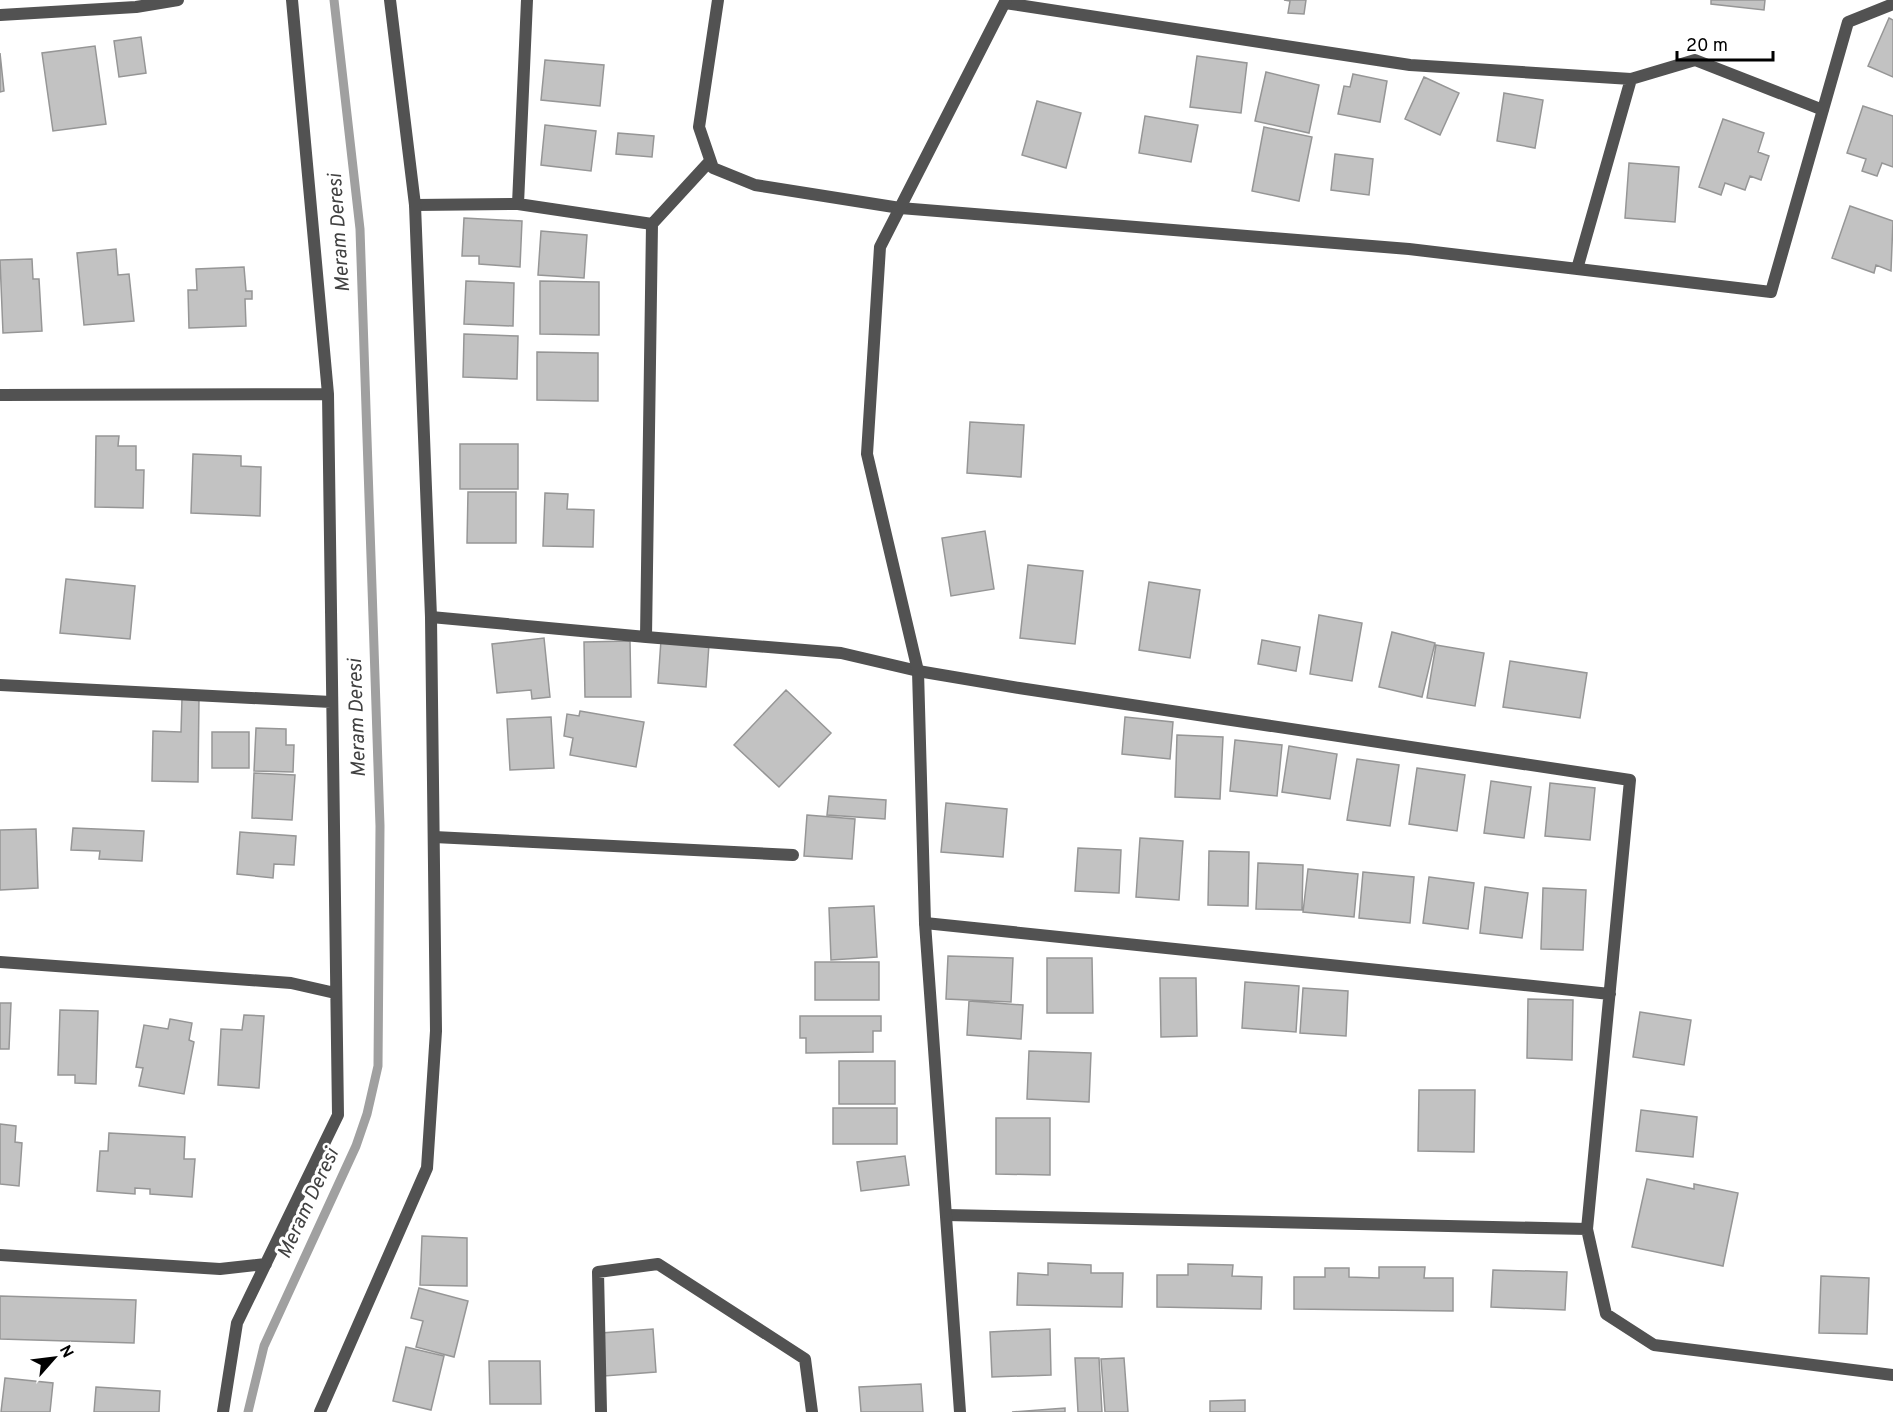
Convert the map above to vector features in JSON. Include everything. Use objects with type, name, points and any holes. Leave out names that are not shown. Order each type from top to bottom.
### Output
[{"type":"street","points":[[0,15],[136,7],[178,0]]},
{"type":"street","points":[[224,1412],[237,1323],[338,1114],[328,394],[292,0]]},
{"type":"street","points":[[320,1412],[427,1168],[436,1031],[431,617],[415,205],[390,0]]},
{"type":"street","points":[[518,204],[527,0]]},
{"type":"street","points":[[718,0],[699,127],[713,168],[755,185],[900,208],[1408,249],[1771,292],[1848,22],[1893,4]]},
{"type":"street","points":[[960,1412],[925,923],[918,671],[867,454],[880,247],[1006,1],[1410,64],[1631,79],[1695,60],[1823,110]]},
{"type":"street","points":[[1576,269],[1631,79]]},
{"type":"street","points":[[646,637],[652,224],[710,161]]},
{"type":"street","points":[[415,205],[518,204],[652,224]]},
{"type":"street","points":[[0,394],[328,394]]},
{"type":"street","points":[[431,617],[841,653],[918,671],[1630,780],[1587,1229],[1606,1314],[1654,1345],[1893,1375]]},
{"type":"street","points":[[0,685],[332,702]]},
{"type":"street","points":[[434,837],[793,855]]},
{"type":"street","points":[[925,923],[1610,994]]},
{"type":"street","points":[[0,962],[291,983],[335,993]]},
{"type":"street","points":[[946,1215],[1587,1229]]},
{"type":"street","points":[[0,1255],[220,1269],[266,1264]]},
{"type":"street","points":[[601,1412],[598,1272],[658,1264],[805,1359],[812,1412]]},
{"type":"building","points":[[1284,0],[1306,0],[1304,14],[1288,13],[1290,1]]},
{"type":"building","points":[[1711,0],[1765,0],[1764,10],[1711,4]]},
{"type":"building","points":[[1889,18],[1893,20],[1893,77],[1868,66]]},
{"type":"building","points":[[141,37],[146,73],[119,77],[114,41]]},
{"type":"building","points":[[95,46],[106,124],[53,131],[42,53]]},
{"type":"building","points":[[0,53],[4,91],[0,92]]},
{"type":"building","points":[[1197,56],[1247,63],[1241,113],[1190,107]]},
{"type":"building","points":[[545,60],[604,65],[600,106],[541,100]]},
{"type":"building","points":[[1266,72],[1319,85],[1309,133],[1255,121]]},
{"type":"building","points":[[1353,74],[1387,81],[1380,122],[1338,114],[1344,86],[1350,87]]},
{"type":"building","points":[[1424,77],[1459,93],[1440,135],[1405,119]]},
{"type":"building","points":[[1504,93],[1543,100],[1535,148],[1497,141]]},
{"type":"building","points":[[1037,101],[1081,113],[1066,168],[1022,155]]},
{"type":"building","points":[[1863,106],[1893,116],[1893,167],[1882,163],[1877,176],[1862,171],[1866,159],[1847,153]]},
{"type":"building","points":[[1145,116],[1198,125],[1191,162],[1139,153]]},
{"type":"building","points":[[1723,119],[1764,133],[1758,152],[1769,156],[1761,180],[1750,176],[1745,190],[1725,183],[1721,195],[1699,187]]},
{"type":"building","points":[[545,125],[596,131],[591,171],[541,165]]},
{"type":"building","points":[[1264,127],[1312,137],[1299,201],[1252,191]]},
{"type":"building","points":[[618,133],[654,136],[652,157],[616,154]]},
{"type":"building","points":[[1335,154],[1373,159],[1369,195],[1331,190]]},
{"type":"building","points":[[1629,163],[1679,167],[1675,222],[1625,218]]},
{"type":"building","points":[[1850,206],[1893,221],[1891,271],[1876,265],[1874,273],[1832,258]]},
{"type":"building","points":[[464,218],[522,221],[520,267],[479,264],[479,256],[462,256]]},
{"type":"building","points":[[541,231],[587,235],[584,278],[538,275]]},
{"type":"building","points":[[116,249],[118,275],[129,274],[134,321],[84,325],[77,253]]},
{"type":"building","points":[[32,259],[33,279],[39,279],[42,331],[3,333],[0,260]]},
{"type":"building","points":[[244,267],[246,291],[252,291],[252,299],[245,299],[246,326],[189,328],[188,290],[197,290],[196,269]]},
{"type":"building","points":[[466,281],[514,283],[513,326],[464,324]]},
{"type":"building","points":[[540,281],[599,282],[599,335],[540,334]]},
{"type":"building","points":[[464,334],[518,336],[517,379],[463,377]]},
{"type":"building","points":[[537,352],[598,353],[598,401],[537,400]]},
{"type":"building","points":[[970,422],[1024,425],[1021,477],[967,473]]},
{"type":"building","points":[[96,436],[119,436],[118,446],[136,446],[136,470],[144,470],[143,508],[95,507]]},
{"type":"building","points":[[460,444],[518,444],[518,489],[460,489]]},
{"type":"building","points":[[193,454],[241,456],[241,466],[261,467],[260,516],[191,513]]},
{"type":"building","points":[[468,492],[516,492],[516,543],[467,543]]},
{"type":"building","points":[[545,493],[568,494],[567,509],[594,510],[593,547],[543,546]]},
{"type":"building","points":[[985,531],[994,589],[951,596],[942,538]]},
{"type":"building","points":[[1028,565],[1083,571],[1075,644],[1020,638]]},
{"type":"building","points":[[66,579],[135,586],[130,639],[60,633]]},
{"type":"building","points":[[1149,582],[1200,590],[1190,658],[1139,650]]},
{"type":"building","points":[[1319,615],[1362,623],[1352,681],[1310,674]]},
{"type":"building","points":[[1392,632],[1435,643],[1422,697],[1379,687]]},
{"type":"building","points":[[544,638],[550,697],[532,699],[531,690],[497,693],[492,644]]},
{"type":"building","points":[[661,640],[709,644],[706,687],[658,683]]},
{"type":"building","points":[[1262,640],[1300,647],[1296,671],[1258,664]]},
{"type":"building","points":[[630,641],[631,697],[585,697],[584,642]]},
{"type":"building","points":[[1436,645],[1484,653],[1475,706],[1427,698]]},
{"type":"building","points":[[1510,661],[1587,673],[1580,718],[1503,707]]},
{"type":"building","points":[[786,690],[831,733],[779,787],[734,745]]},
{"type":"building","points":[[182,698],[199,698],[198,782],[152,781],[153,731],[181,732]]},
{"type":"building","points":[[580,711],[644,722],[636,767],[570,755],[573,738],[564,736],[567,714],[579,716]]},
{"type":"building","points":[[551,717],[554,768],[510,770],[507,719]]},
{"type":"building","points":[[1125,717],[1173,722],[1170,759],[1122,754]]},
{"type":"building","points":[[256,728],[286,729],[286,745],[294,745],[293,772],[254,771]]},
{"type":"building","points":[[212,732],[249,732],[249,768],[212,768]]},
{"type":"building","points":[[1177,735],[1223,737],[1220,799],[1175,797]]},
{"type":"building","points":[[1235,740],[1282,745],[1277,796],[1230,791]]},
{"type":"building","points":[[1289,746],[1337,754],[1330,799],[1282,792]]},
{"type":"building","points":[[1357,759],[1399,765],[1390,826],[1347,820]]},
{"type":"building","points":[[1417,768],[1465,775],[1457,831],[1409,824]]},
{"type":"building","points":[[254,773],[295,775],[292,820],[252,818]]},
{"type":"building","points":[[1491,781],[1531,787],[1524,838],[1484,833]]},
{"type":"building","points":[[1550,783],[1595,788],[1590,840],[1545,836]]},
{"type":"building","points":[[829,796],[886,800],[885,819],[827,815]]},
{"type":"building","points":[[946,803],[1007,809],[1003,857],[941,852]]},
{"type":"building","points":[[807,815],[855,819],[852,859],[804,856]]},
{"type":"building","points":[[73,828],[144,831],[142,861],[99,859],[100,851],[71,850]]},
{"type":"building","points":[[36,829],[38,888],[0,890],[0,830]]},
{"type":"building","points":[[240,832],[296,836],[294,865],[274,864],[273,878],[237,874]]},
{"type":"building","points":[[1140,838],[1183,841],[1179,900],[1136,897]]},
{"type":"building","points":[[1078,848],[1121,850],[1119,893],[1075,891]]},
{"type":"building","points":[[1209,851],[1249,852],[1248,906],[1208,905]]},
{"type":"building","points":[[1258,863],[1303,865],[1302,910],[1256,909]]},
{"type":"building","points":[[1308,869],[1358,874],[1354,917],[1303,912]]},
{"type":"building","points":[[1363,872],[1414,877],[1410,923],[1359,918]]},
{"type":"building","points":[[1429,877],[1474,883],[1468,929],[1423,923]]},
{"type":"building","points":[[1485,887],[1528,893],[1522,938],[1480,933]]},
{"type":"building","points":[[1543,888],[1586,890],[1583,950],[1541,949]]},
{"type":"building","points":[[874,906],[877,957],[831,960],[829,908]]},
{"type":"building","points":[[948,956],[1013,958],[1011,1002],[946,999]]},
{"type":"building","points":[[1047,958],[1092,958],[1093,1013],[1047,1013]]},
{"type":"building","points":[[815,962],[879,962],[879,1000],[815,1000]]},
{"type":"building","points":[[1160,978],[1196,978],[1197,1036],[1161,1037]]},
{"type":"building","points":[[1245,982],[1299,986],[1296,1032],[1242,1028]]},
{"type":"building","points":[[1303,988],[1348,991],[1346,1036],[1300,1033]]},
{"type":"building","points":[[1528,999],[1573,1000],[1572,1060],[1527,1058]]},
{"type":"building","points":[[969,1001],[1023,1005],[1021,1039],[967,1035]]},
{"type":"building","points":[[0,1003],[11,1003],[9,1049],[0,1049]]},
{"type":"building","points":[[60,1010],[98,1011],[96,1084],[75,1083],[75,1075],[58,1075]]},
{"type":"building","points":[[1640,1012],[1691,1020],[1684,1065],[1633,1057]]},
{"type":"building","points":[[244,1015],[264,1016],[259,1088],[218,1085],[221,1029],[242,1030]]},
{"type":"building","points":[[800,1016],[881,1016],[881,1031],[873,1031],[873,1052],[806,1053],[806,1038],[800,1038]]},
{"type":"building","points":[[170,1019],[192,1023],[189,1040],[194,1042],[184,1094],[139,1086],[143,1068],[136,1067],[144,1025],[168,1029]]},
{"type":"building","points":[[1029,1051],[1091,1053],[1089,1102],[1027,1099]]},
{"type":"building","points":[[839,1061],[895,1061],[895,1104],[839,1104]]},
{"type":"building","points":[[1419,1090],[1475,1090],[1474,1152],[1418,1151]]},
{"type":"building","points":[[833,1108],[897,1108],[897,1144],[833,1144]]},
{"type":"building","points":[[1641,1110],[1697,1117],[1693,1157],[1636,1151]]},
{"type":"building","points":[[996,1118],[1050,1118],[1050,1175],[996,1174]]},
{"type":"building","points":[[0,1124],[16,1126],[15,1142],[22,1143],[19,1186],[0,1184]]},
{"type":"building","points":[[109,1133],[185,1137],[184,1159],[195,1159],[192,1197],[150,1194],[150,1189],[135,1188],[135,1194],[97,1191],[100,1151],[108,1151]]},
{"type":"building","points":[[905,1156],[909,1185],[861,1191],[857,1162]]},
{"type":"building","points":[[1647,1179],[1694,1189],[1694,1184],[1738,1193],[1723,1266],[1632,1247]]},
{"type":"building","points":[[422,1236],[467,1238],[467,1286],[420,1285]]},
{"type":"building","points":[[1048,1263],[1091,1265],[1091,1273],[1123,1273],[1122,1307],[1017,1305],[1018,1273],[1048,1275]]},
{"type":"building","points":[[1188,1264],[1233,1265],[1232,1276],[1262,1277],[1261,1309],[1157,1307],[1157,1275],[1188,1275]]},
{"type":"building","points":[[1379,1267],[1425,1267],[1424,1278],[1453,1278],[1453,1311],[1294,1309],[1294,1277],[1325,1277],[1325,1268],[1349,1268],[1349,1277],[1379,1278]]},
{"type":"building","points":[[1493,1270],[1567,1272],[1565,1310],[1491,1307]]},
{"type":"building","points":[[1821,1276],[1869,1278],[1867,1334],[1819,1333]]},
{"type":"building","points":[[419,1288],[468,1301],[454,1357],[416,1347],[423,1321],[411,1318]]},
{"type":"building","points":[[0,1296],[136,1300],[134,1343],[0,1339]]},
{"type":"building","points":[[653,1329],[656,1372],[604,1376],[601,1333]]},
{"type":"building","points":[[1050,1329],[1051,1375],[992,1377],[990,1332]]},
{"type":"building","points":[[406,1347],[444,1356],[431,1410],[393,1401]]},
{"type":"building","points":[[1075,1358],[1099,1358],[1102,1412],[1078,1412]]},
{"type":"building","points":[[1124,1358],[1128,1412],[1105,1412],[1101,1359]]},
{"type":"building","points":[[489,1361],[540,1361],[541,1404],[490,1404]]},
{"type":"building","points":[[5,1378],[53,1383],[50,1412],[1,1412]]},
{"type":"building","points":[[921,1384],[923,1412],[861,1412],[859,1387]]},
{"type":"building","points":[[96,1387],[160,1391],[159,1412],[94,1412]]},
{"type":"building","points":[[1245,1400],[1245,1412],[1210,1412],[1210,1401]]},
{"type":"building","points":[[1065,1408],[1065,1412],[1012,1412]]},
{"type":"waterway","name":"Meram Deresi","points":[[248,1412],[264,1346],[356,1146],[367,1114],[378,1066],[380,826],[360,229],[334,0]]}]
